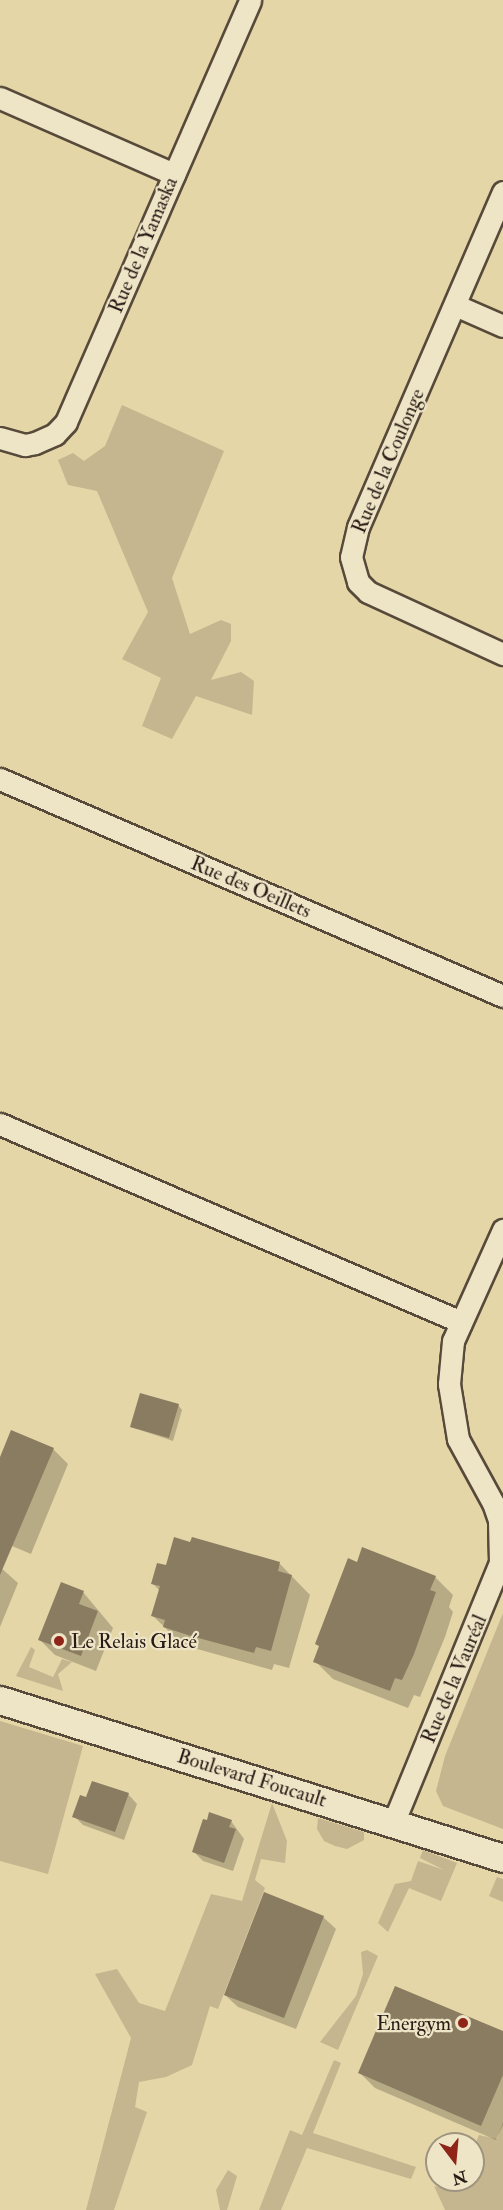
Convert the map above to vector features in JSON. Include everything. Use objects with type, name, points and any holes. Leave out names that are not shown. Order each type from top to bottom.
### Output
[{"type":"street","name":"Rue de la Yamaska","points":[[0,438],[25,445],[35,443],[55,434],[66,422],[250,0]]},
{"type":"street","points":[[0,99],[174,174]]},
{"type":"street","name":"Rue de la Coulonge","points":[[503,192],[358,527],[351,557],[358,582],[368,591],[503,654]]},
{"type":"street","points":[[455,305],[503,326]]},
{"type":"street","name":"Rue des Oeillets","points":[[0,779],[503,996]]},
{"type":"street","points":[[0,1124],[461,1322]]},
{"type":"street","name":"Rue de la Vauréal","points":[[394,1821],[492,1588],[501,1553],[493,1503],[466,1457],[452,1413],[450,1357],[461,1322],[503,1230]]},
{"type":"street","name":"Boulevard Foucault","points":[[0,1700],[394,1821],[503,1858]]},
{"type":"shaded area","points":[[122,405],[224,451],[172,578],[190,634],[221,620],[231,624],[231,641],[211,680],[241,672],[254,681],[252,715],[196,696],[172,739],[142,726],[161,678],[122,659],[148,612],[97,491],[68,485],[58,460],[73,453],[84,461],[105,446]]},
{"type":"shaded area","points":[[503,1613],[503,1829],[443,1806],[436,1791],[445,1756]]},
{"type":"shaded area","points":[[31,1647],[35,1650],[29,1667],[53,1677],[62,1659],[72,1662],[58,1674],[63,1691],[16,1676]]},
{"type":"shaded area","points":[[0,1721],[83,1746],[48,1874],[0,1861]]},
{"type":"shaded area","points":[[272,1803],[287,1841],[285,1863],[261,1859],[255,1880],[265,1888],[218,2009],[210,2006],[192,2065],[166,2077],[139,2082],[135,2107],[147,2112],[114,2210],[86,2210],[131,2038],[95,1974],[117,1969],[139,2003],[165,2011],[211,1894],[242,1901]]},
{"type":"shaded area","points":[[318,1818],[364,1832],[364,1840],[347,1849],[324,1841],[317,1829]]},
{"type":"shaded area","points":[[423,1850],[457,1863],[441,1901],[409,1888],[388,1932],[378,1923],[395,1884],[411,1881],[418,1861],[444,1870],[420,1858]]},
{"type":"shaded area","points":[[497,1877],[503,1879],[503,1902],[489,1896]]},
{"type":"shaded area","points":[[367,1950],[378,1956],[338,2050],[320,2042],[356,1996],[363,1974],[361,1952]]},
{"type":"shaded area","points":[[334,2060],[341,2063],[313,2133],[416,2167],[411,2179],[307,2148],[281,2210],[259,2210],[290,2130],[302,2135]]},
{"type":"shaded area","points":[[503,2122],[503,2210],[445,2210],[437,2192],[485,2192],[485,2136],[497,2139]]},
{"type":"shaded area","points":[[228,2170],[237,2176],[227,2210],[220,2210],[216,2190]]},
{"type":"building","points":[[140,1393],[179,1404],[169,1438],[130,1427]]},
{"type":"building","points":[[11,1430],[54,1448],[0,1575],[0,1457]]},
{"type":"building","points":[[174,1537],[190,1542],[192,1537],[280,1562],[278,1571],[292,1575],[271,1651],[256,1647],[254,1653],[191,1636],[163,1627],[165,1620],[151,1616],[160,1586],[151,1584],[157,1563],[166,1565]]},
{"type":"building","points":[[362,1547],[436,1576],[430,1590],[436,1592],[414,1654],[402,1680],[395,1678],[390,1691],[313,1662],[319,1646],[315,1644],[348,1558],[357,1562]]},
{"type":"building","points":[[61,1582],[84,1591],[79,1604],[98,1611],[81,1656],[38,1640]]},
{"type":"building","points":[[92,1781],[129,1793],[115,1832],[72,1817],[80,1795],[86,1797]]},
{"type":"building","points":[[209,1812],[232,1820],[229,1827],[236,1829],[224,1863],[192,1852],[203,1819],[207,1820]]},
{"type":"building","points":[[264,1892],[324,1916],[284,2018],[224,1995]]},
{"type":"building","points":[[395,1986],[503,2031],[503,2075],[481,2126],[358,2073]]},
{"type":"place","name":"Le Relais Glacé","points":[[59,1641]]},
{"type":"place","name":"Energym","points":[[463,2023]]}]
